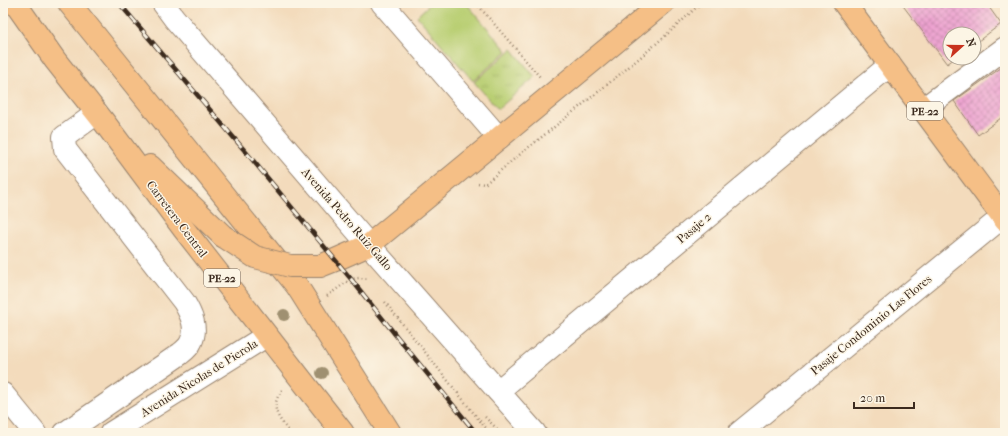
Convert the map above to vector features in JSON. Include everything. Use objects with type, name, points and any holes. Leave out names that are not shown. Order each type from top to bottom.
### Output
[{"type":"main road","points":[[6,3],[55,60]]},
{"type":"main road","name":"Carretera Central","points":[[15,3],[55,60],[101,117],[183,228],[343,433]]},
{"type":"main road","points":[[69,3],[297,286],[390,433]]},
{"type":"main road","points":[[101,117],[223,236],[255,257],[290,266],[320,266],[369,245],[663,3]]},
{"type":"main road","name":"PE-22","points":[[844,3],[1004,217]]},
{"type":"street","name":"Avenida Pedro Ruiz Gallo","points":[[163,3],[179,24],[369,245],[535,433]]},
{"type":"street","points":[[384,4],[499,138]]},
{"type":"street","points":[[923,109],[1005,48]]},
{"type":"street","name":"Pasaje 2","points":[[498,391],[890,65]]},
{"type":"street","points":[[65,433],[180,354],[191,343],[194,334],[193,321],[184,302],[65,149],[64,137],[101,117]]},
{"type":"street","name":"Pasaje Condominio Las Flores","points":[[739,433],[1004,217]]},
{"type":"street","name":"Avenida Nicolas de Pierola","points":[[112,433],[266,336]]},
{"type":"street","points":[[3,394],[35,433]]},
{"type":"path","points":[[476,3],[554,93]]},
{"type":"path","points":[[451,178],[484,184],[629,67],[676,27],[701,3]]},
{"type":"path","points":[[385,302],[491,433]]},
{"type":"path","points":[[284,388],[275,402],[275,409],[278,417],[290,433]]},
{"type":"path","points":[[485,416],[501,433]]},
{"type":"green space","points":[[431,3],[466,3],[507,51],[473,81],[417,16]]},
{"type":"green space","points":[[512,49],[535,77],[498,109],[474,82]]},
{"type":"building","points":[[901,3],[986,3],[1001,24],[982,38],[982,26],[942,26],[942,57]]},
{"type":"building","points":[[1005,65],[1005,115],[978,135],[954,101]]},
{"type":"railway","points":[[119,3],[251,158],[476,433]]}]
